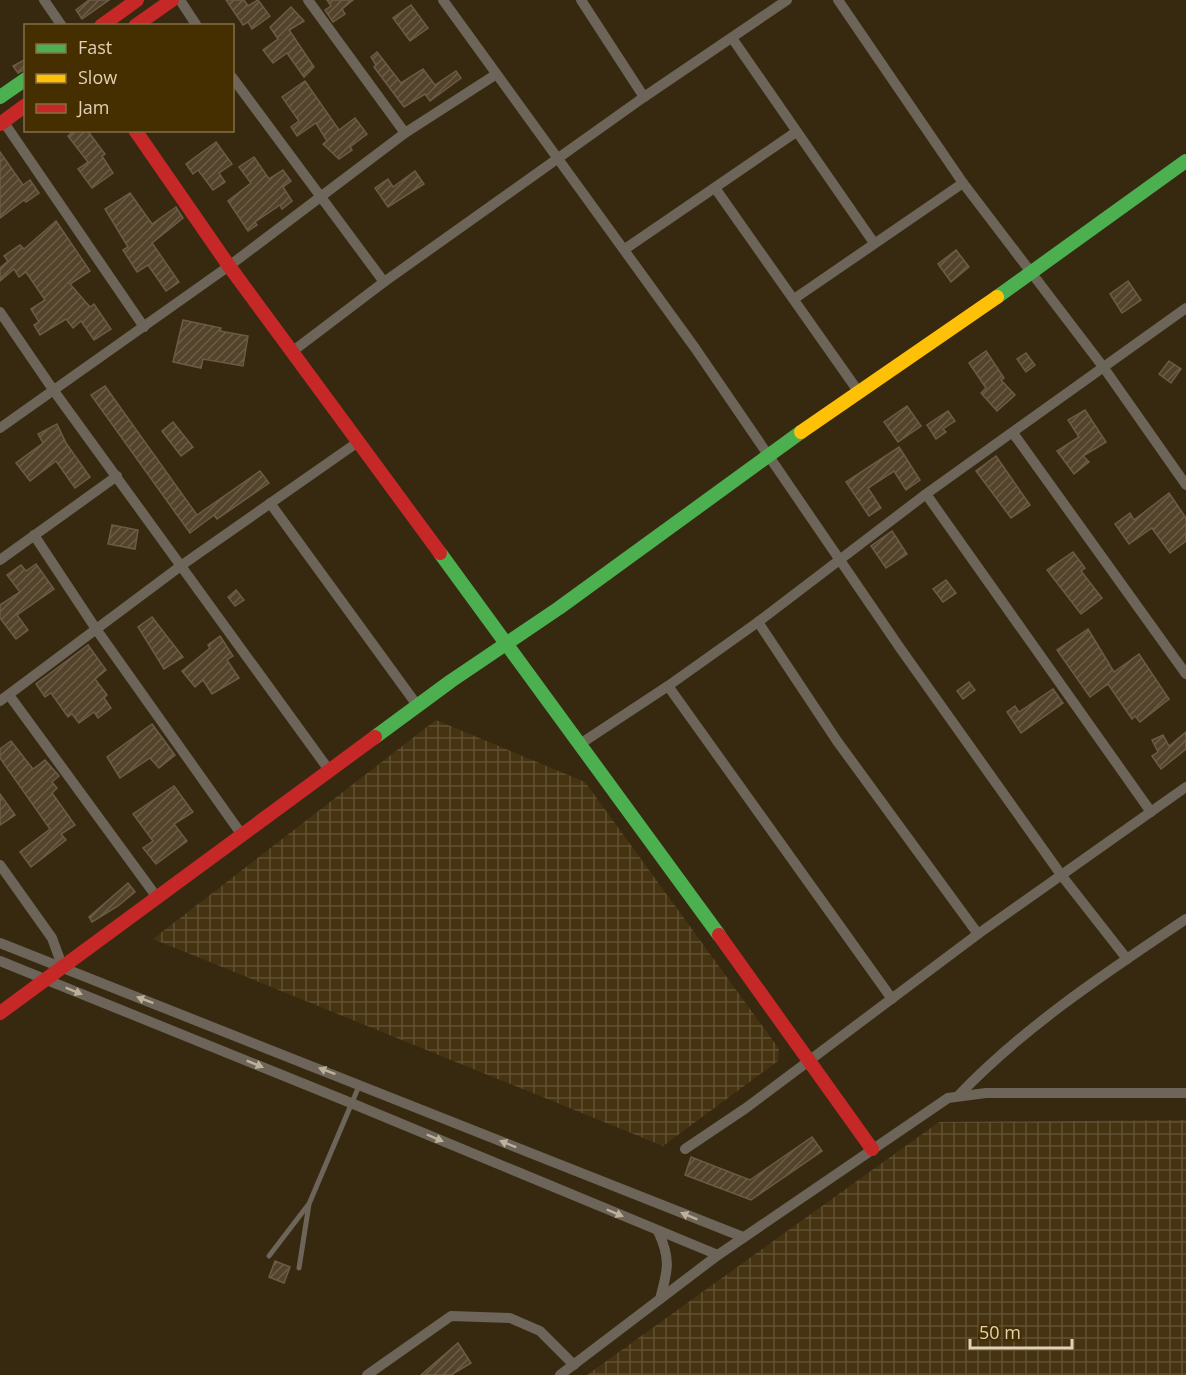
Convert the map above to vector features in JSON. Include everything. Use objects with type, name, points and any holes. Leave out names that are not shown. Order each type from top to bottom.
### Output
[{"type":"street","points":[[44,0],[61,24]]},
{"type":"street","points":[[104,24],[137,0]]},
{"type":"street","points":[[138,24],[172,0]]},
{"type":"street","points":[[180,0],[196,24]]},
{"type":"street","points":[[308,0],[405,133]]},
{"type":"street","points":[[442,0],[625,249],[839,560],[1062,876],[1127,959]]},
{"type":"street","points":[[596,0],[584,4],[644,97]]},
{"type":"street","points":[[293,351],[384,282],[644,97],[787,0]]},
{"type":"street","points":[[838,0],[963,183],[1030,274],[1104,368],[1186,485]]},
{"type":"street","points":[[732,39],[874,243]]},
{"type":"street","points":[[0,428],[229,266],[405,133],[495,75]]},
{"type":"street","points":[[0,97],[24,80]]},
{"type":"street","points":[[234,80],[384,282]]},
{"type":"street","points":[[24,106],[1,123],[144,327]]},
{"type":"street","points":[[136,132],[229,266],[507,643],[872,1149]]},
{"type":"street","points":[[625,249],[796,132]]},
{"type":"street","points":[[0,1013],[417,705],[858,391],[1030,274],[1186,161]]},
{"type":"street","points":[[794,299],[963,183]]},
{"type":"street","points":[[715,188],[858,391]]},
{"type":"street","points":[[580,744],[668,686],[758,622],[926,494],[1186,308]]},
{"type":"street","points":[[0,312],[54,391],[329,770]]},
{"type":"street","points":[[1013,432],[1186,674]]},
{"type":"street","points":[[156,896],[4,698],[182,565],[358,442]]},
{"type":"street","points":[[0,560],[117,476]]},
{"type":"street","points":[[926,494],[1151,812]]},
{"type":"street","points":[[270,503],[417,705]]},
{"type":"street","points":[[34,535],[96,629],[242,836]]},
{"type":"street","points":[[758,622],[837,741],[978,934]]},
{"type":"street","points":[[668,686],[892,999]]},
{"type":"street","points":[[685,1149],[746,1108],[978,934],[1186,787]]},
{"type":"street","points":[[0,865],[52,938],[63,968]]},
{"type":"street","points":[[560,1375],[718,1255],[938,1104],[959,1095],[995,1058],[1127,959],[1186,919]]},
{"type":"street","points":[[0,942],[743,1238]]},
{"type":"street","points":[[0,961],[718,1255]]},
{"type":"street","points":[[959,1095],[1186,1093]]},
{"type":"street","points":[[658,1231],[667,1250],[668,1270],[660,1300]]},
{"type":"street","points":[[367,1375],[451,1316],[510,1318],[540,1331],[574,1365]]},
{"type":"lane","points":[[299,1268],[309,1204],[359,1084]]},
{"type":"lane","points":[[269,1256],[309,1204]]},
{"type":"shaded area","points":[[436,720],[585,782],[779,1049],[778,1061],[663,1146],[153,939]]},
{"type":"shaded area","points":[[1186,1120],[1186,1375],[587,1375],[939,1122]]},
{"type":"building","points":[[89,0],[109,0],[82,19],[76,10]]},
{"type":"building","points":[[226,0],[244,0],[248,6],[258,0],[270,16],[252,29],[248,22],[243,25]]},
{"type":"building","points":[[327,0],[353,0],[342,9],[345,14],[333,22],[325,10],[331,6]]},
{"type":"building","points":[[411,5],[428,28],[410,41],[393,18]]},
{"type":"building","points":[[291,7],[304,21],[289,30],[314,67],[304,77],[287,53],[273,63],[263,50],[278,39],[270,27]]},
{"type":"building","points":[[377,52],[401,83],[423,69],[435,85],[456,71],[461,78],[430,101],[425,94],[404,107],[374,67],[376,65],[371,57]]},
{"type":"building","points":[[24,60],[24,70],[18,73],[13,66]]},
{"type":"building","points":[[305,81],[339,130],[355,118],[367,134],[350,147],[352,150],[339,159],[323,144],[327,141],[316,123],[297,136],[291,127],[299,121],[282,97]]},
{"type":"building","points":[[72,132],[88,132],[105,154],[102,156],[113,173],[92,188],[78,169],[88,162],[68,136]]},
{"type":"building","points":[[216,142],[232,164],[219,173],[225,182],[213,190],[198,170],[193,174],[186,164]]},
{"type":"building","points":[[0,152],[23,185],[30,180],[39,193],[26,202],[24,200],[0,218]]},
{"type":"building","points":[[254,157],[269,179],[283,170],[291,181],[283,187],[292,201],[282,209],[280,205],[255,222],[257,225],[248,231],[228,201],[251,183],[239,167]]},
{"type":"building","points":[[415,171],[424,184],[388,207],[375,188],[388,179],[393,187]]},
{"type":"building","points":[[130,193],[152,224],[176,207],[183,218],[152,243],[179,282],[166,291],[148,265],[137,272],[123,250],[128,247],[105,209]]},
{"type":"building","points":[[56,221],[90,271],[70,284],[90,307],[94,304],[111,329],[94,340],[81,321],[73,328],[66,319],[40,335],[34,325],[39,322],[31,309],[45,300],[26,272],[19,277],[14,269],[0,281],[0,268],[8,261],[4,256],[20,245],[24,249]]},
{"type":"building","points":[[956,250],[969,267],[951,282],[938,264]]},
{"type":"building","points":[[1128,281],[1141,300],[1122,313],[1110,294]]},
{"type":"building","points":[[183,320],[221,328],[220,331],[248,336],[243,366],[203,359],[201,368],[173,362]]},
{"type":"building","points":[[986,351],[1004,378],[1001,380],[1015,395],[997,411],[981,393],[986,388],[969,363]]},
{"type":"building","points":[[1026,353],[1035,365],[1026,372],[1017,359]]},
{"type":"building","points":[[1169,361],[1181,369],[1171,383],[1159,374]]},
{"type":"building","points":[[105,386],[197,515],[260,471],[269,483],[217,519],[214,515],[190,533],[91,395]]},
{"type":"building","points":[[907,406],[921,426],[898,442],[884,422]]},
{"type":"building","points":[[1085,410],[1106,442],[1083,456],[1089,462],[1074,474],[1057,451],[1079,437],[1068,420]]},
{"type":"building","points":[[948,411],[955,421],[943,429],[946,432],[936,439],[927,425]]},
{"type":"building","points":[[173,422],[193,447],[181,456],[162,431]]},
{"type":"building","points":[[57,424],[66,443],[90,477],[75,488],[56,461],[30,481],[16,463],[43,443],[38,434]]},
{"type":"building","points":[[899,447],[920,480],[906,490],[894,471],[868,488],[881,508],[869,516],[846,482]]},
{"type":"building","points":[[996,456],[1030,505],[1011,518],[976,471]]},
{"type":"building","points":[[1169,493],[1186,518],[1186,541],[1170,553],[1152,528],[1129,544],[1115,524],[1130,513],[1134,520]]},
{"type":"building","points":[[112,525],[138,530],[135,549],[108,544]]},
{"type":"building","points":[[892,531],[907,554],[886,568],[871,546]]},
{"type":"building","points":[[1073,552],[1085,568],[1081,571],[1102,598],[1081,614],[1047,570]]},
{"type":"building","points":[[36,564],[54,589],[17,615],[28,630],[16,639],[0,618],[0,605],[20,592],[7,575],[21,565],[26,571]]},
{"type":"building","points":[[946,580],[956,593],[943,602],[933,589]]},
{"type":"building","points":[[236,590],[244,600],[235,606],[228,597]]},
{"type":"building","points":[[152,617],[183,657],[164,669],[138,627]]},
{"type":"building","points":[[1088,629],[1114,672],[1139,654],[1169,699],[1140,722],[1135,716],[1132,719],[1108,684],[1090,697],[1057,650]]},
{"type":"building","points":[[220,636],[233,656],[227,660],[239,678],[212,694],[203,680],[195,687],[182,671],[210,648],[208,645]]},
{"type":"building","points":[[88,645],[106,670],[95,679],[107,695],[104,698],[111,708],[98,718],[94,712],[79,723],[72,714],[68,717],[51,693],[45,697],[36,684]]},
{"type":"building","points":[[969,682],[975,690],[963,699],[957,691]]},
{"type":"building","points":[[1053,689],[1063,703],[1021,733],[1007,712],[1015,706],[1019,712]]},
{"type":"building","points":[[152,724],[175,755],[159,768],[150,758],[120,778],[107,757]]},
{"type":"building","points":[[1186,732],[1186,749],[1161,769],[1152,756],[1158,752],[1152,740],[1163,735],[1169,746]]},
{"type":"building","points":[[11,741],[33,769],[45,760],[59,776],[52,782],[57,788],[52,793],[75,825],[61,834],[66,840],[31,867],[20,852],[50,829],[0,758],[0,749]]},
{"type":"building","points":[[174,786],[193,812],[174,824],[187,841],[156,864],[143,848],[153,841],[133,814]]},
{"type":"building","points":[[0,794],[15,815],[0,825]]},
{"type":"building","points":[[128,883],[135,892],[92,922],[89,917]]},
{"type":"building","points":[[812,1137],[822,1151],[751,1200],[685,1175],[691,1157],[750,1180]]},
{"type":"building","points":[[275,1261],[290,1267],[284,1283],[269,1277]]},
{"type":"building","points":[[458,1343],[471,1363],[451,1375],[421,1375]]},
{"type":"traffic: fast","points":[[0,97],[24,80]]},
{"type":"traffic: fast","points":[[997,297],[1186,161]]},
{"type":"traffic: fast","points":[[375,737],[451,681],[559,608],[801,432]]},
{"type":"traffic: fast","points":[[440,553],[719,935]]},
{"type":"traffic: slow","points":[[801,432],[997,297]]},
{"type":"traffic: jam","points":[[104,24],[137,0]]},
{"type":"traffic: jam","points":[[138,24],[172,0]]},
{"type":"traffic: jam","points":[[0,124],[24,106]]},
{"type":"traffic: jam","points":[[136,132],[229,266],[440,553]]},
{"type":"traffic: jam","points":[[0,1013],[375,737]]},
{"type":"traffic: jam","points":[[719,935],[872,1149]]}]
